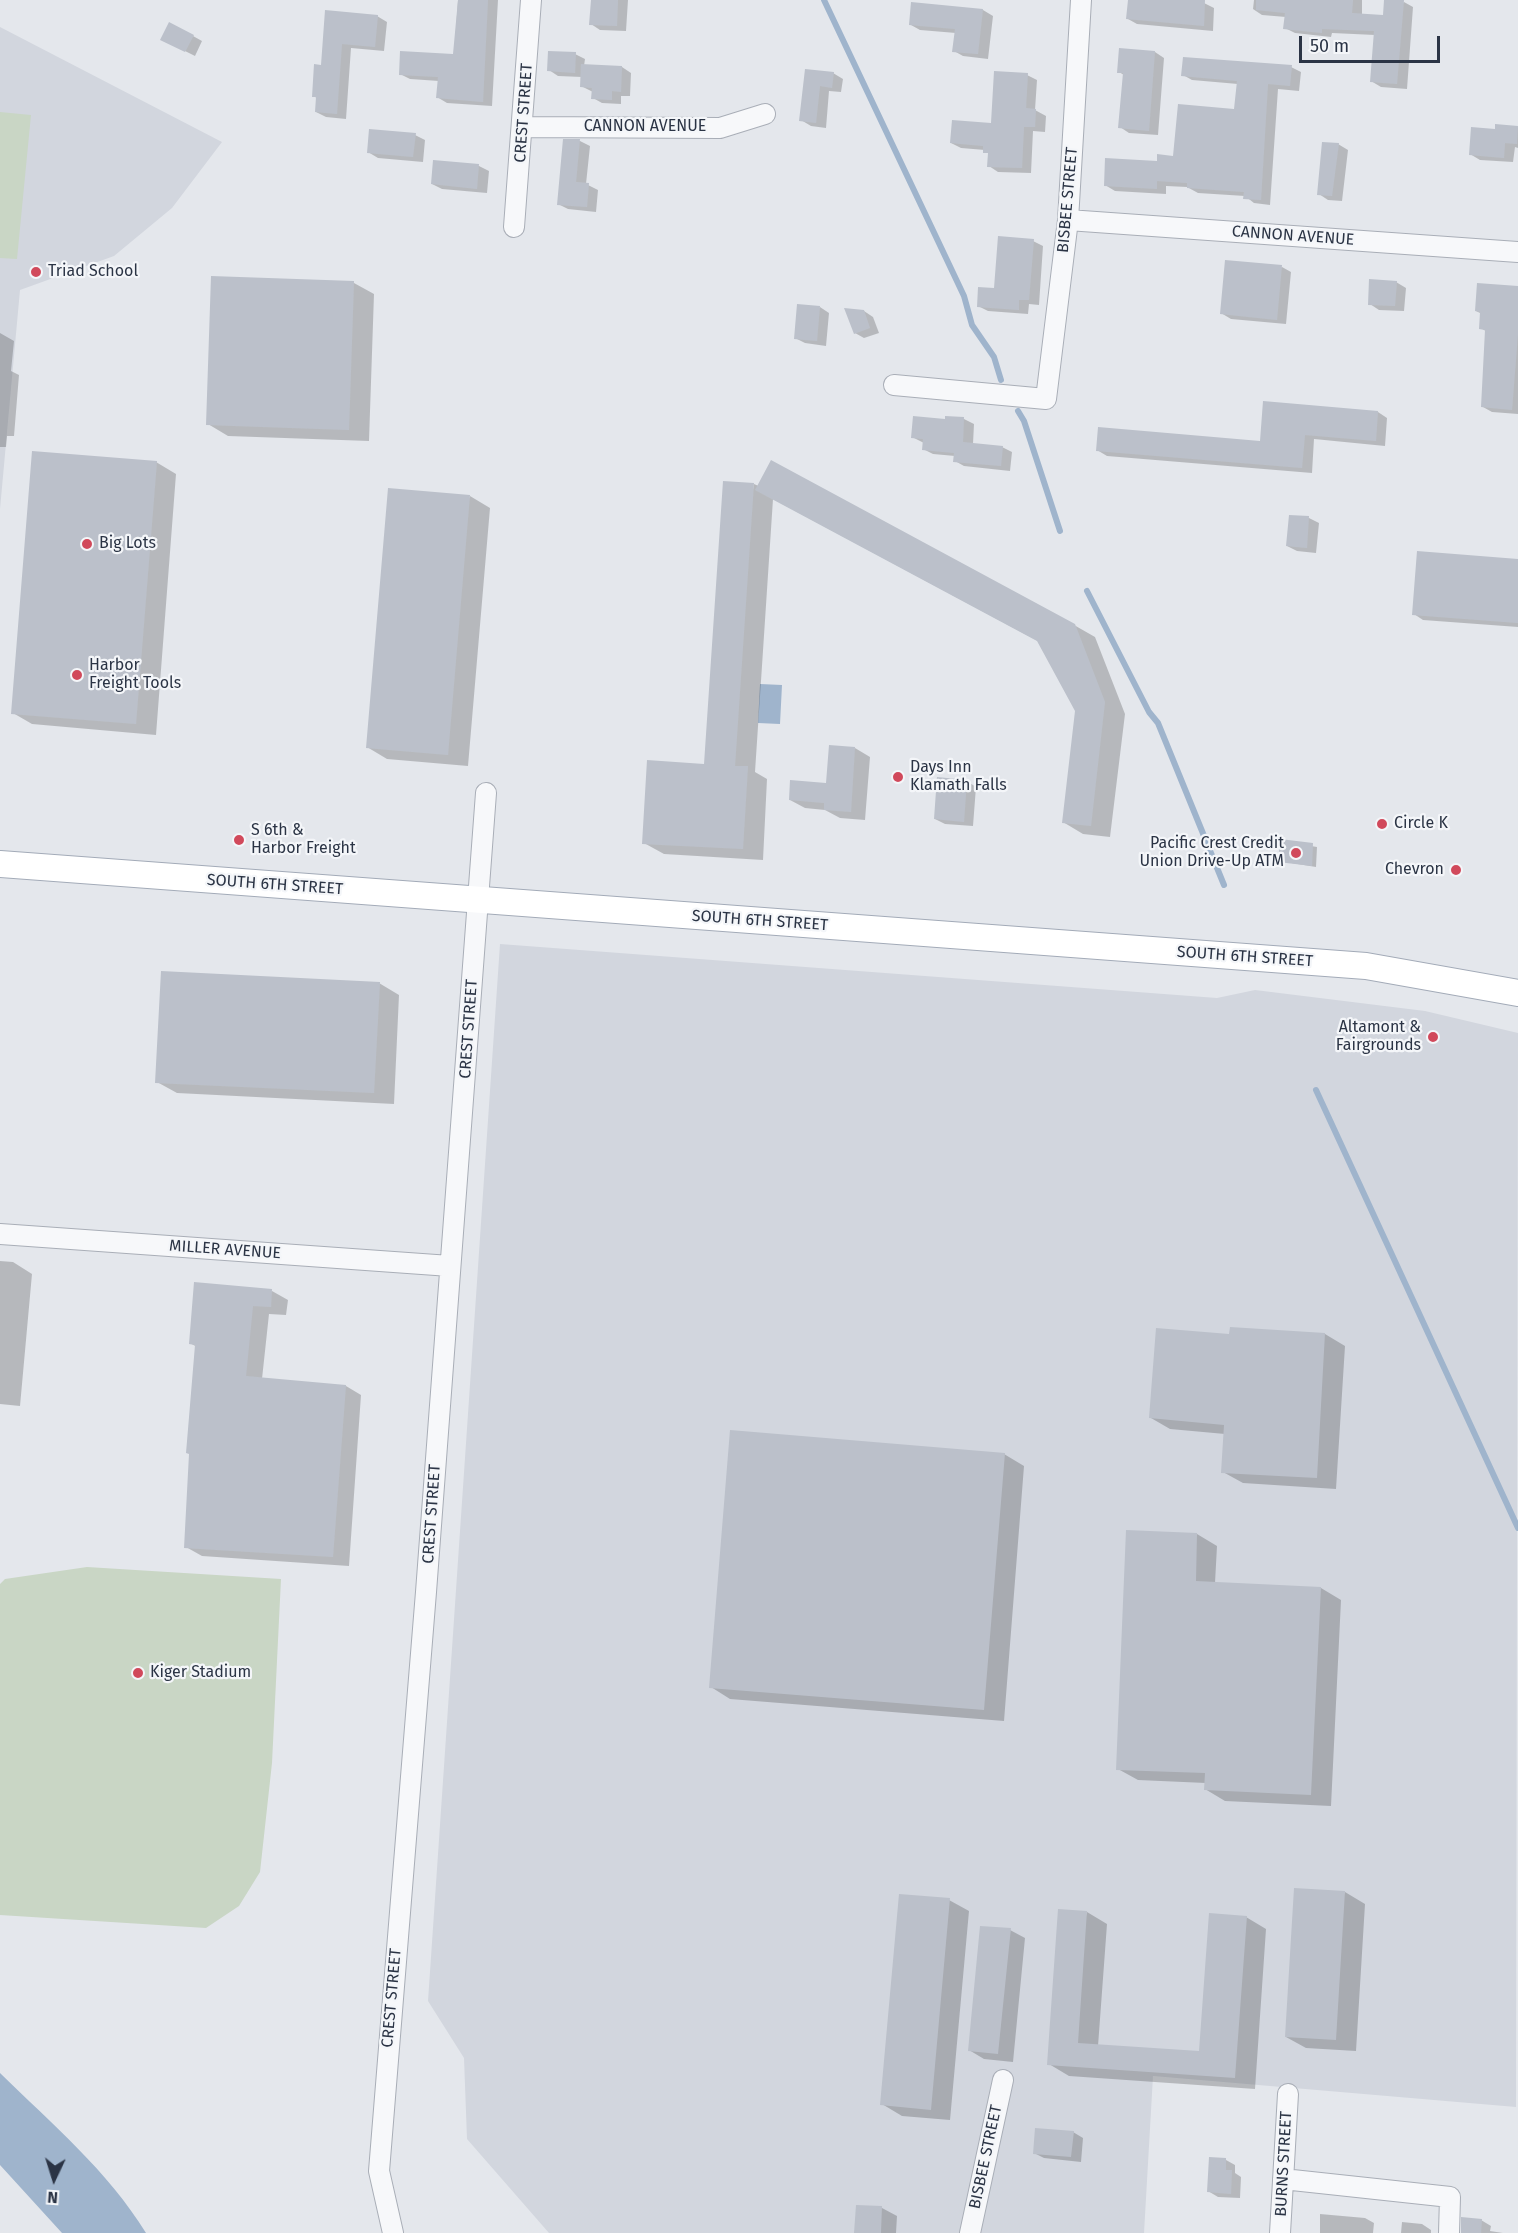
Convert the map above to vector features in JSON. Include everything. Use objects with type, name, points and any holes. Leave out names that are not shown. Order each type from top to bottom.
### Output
[{"type":"main road","name":"SOUTH 6TH STREET","points":[[0,864],[1366,966],[1518,993]]},
{"type":"street","name":"CREST STREET","points":[[514,227],[531,0]]},
{"type":"street","name":"BISBEE STREET","points":[[894,385],[1046,399],[1068,220],[1081,0]]},
{"type":"street","name":"CANNON AVENUE","points":[[523,127],[720,128],[765,114]]},
{"type":"street","name":"CANNON AVENUE","points":[[1068,220],[1518,252]]},
{"type":"street","name":"CREST STREET","points":[[393,2233],[379,2171],[486,793]]},
{"type":"street","name":"MILLER AVENUE","points":[[0,1234],[450,1266]]},
{"type":"street","name":"BISBEE STREET","points":[[970,2233],[1003,2080]]},
{"type":"street","name":"BURNS STREET","points":[[1280,2233],[1288,2094]]},
{"type":"street","points":[[1283,2179],[1450,2197],[1449,2233]]},
{"type":"shaded area","name":"Triad School","points":[[0,27],[222,142],[172,208],[114,256],[20,290],[0,509]]},
{"type":"shaded area","points":[[500,944],[1217,998],[1255,990],[1425,1011],[1518,1033],[1516,2107],[1153,2076],[1144,2233],[549,2233],[467,2139],[464,2058],[428,2001]]},
{"type":"green space","points":[[0,112],[31,115],[17,259],[0,258]]},
{"type":"green space","name":"Kiger Stadium","points":[[87,1567],[281,1579],[272,1763],[260,1872],[239,1906],[206,1928],[0,1915],[0,1584],[5,1579]]},
{"type":"water","points":[[760,684],[782,685],[780,724],[758,723]]},
{"type":"water","points":[[0,2073],[97,2169],[131,2210],[146,2233],[62,2233],[0,2165]]},
{"type":"building","points":[[458,0],[488,0],[483,102],[436,98],[438,77],[399,75],[400,51],[453,54]]},
{"type":"building","points":[[591,0],[618,0],[617,26],[589,25]]},
{"type":"building","points":[[1128,0],[1205,0],[1204,26],[1126,19]]},
{"type":"building","points":[[1256,0],[1353,0],[1352,13],[1383,15],[1384,0],[1404,0],[1397,84],[1370,82],[1374,31],[1322,29],[1322,33],[1283,29],[1285,13],[1256,10]]},
{"type":"building","points":[[911,2],[983,9],[978,54],[952,52],[955,29],[909,25]]},
{"type":"building","points":[[325,10],[378,15],[375,47],[342,44],[337,114],[315,112],[316,97],[312,97],[314,64],[321,65]]},
{"type":"building","points":[[169,22],[194,35],[185,52],[160,40]]},
{"type":"building","points":[[1119,48],[1155,51],[1149,131],[1118,128],[1123,73],[1117,73]]},
{"type":"building","points":[[548,51],[576,52],[575,73],[547,71]]},
{"type":"building","points":[[1183,57],[1292,65],[1290,86],[1268,84],[1261,200],[1243,199],[1244,192],[1187,188],[1187,183],[1157,181],[1157,189],[1104,186],[1105,158],[1157,161],[1157,154],[1173,156],[1178,104],[1234,109],[1237,81],[1181,76]]},
{"type":"building","points":[[581,64],[622,66],[621,92],[612,91],[612,100],[591,99],[592,88],[580,87]]},
{"type":"building","points":[[805,69],[834,72],[832,88],[820,86],[816,123],[799,121]]},
{"type":"building","points":[[994,71],[1028,73],[1026,108],[1036,109],[1035,127],[1024,127],[1022,168],[987,167],[988,153],[983,153],[983,146],[950,143],[952,120],[991,123]]},
{"type":"building","points":[[1495,124],[1518,126],[1517,144],[1505,143],[1504,158],[1469,155],[1471,127],[1495,129]]},
{"type":"building","points":[[369,129],[416,133],[413,157],[367,153]]},
{"type":"building","points":[[563,139],[580,139],[576,182],[589,183],[587,207],[557,205]]},
{"type":"building","points":[[1322,142],[1339,143],[1332,196],[1317,195]]},
{"type":"building","points":[[433,160],[479,164],[477,189],[431,184]]},
{"type":"building","points":[[998,236],[1034,239],[1029,300],[1019,300],[1019,310],[977,307],[978,287],[994,288]]},
{"type":"building","points":[[1225,260],[1282,265],[1277,320],[1220,314]]},
{"type":"building","points":[[211,276],[354,281],[349,430],[206,425]]},
{"type":"building","points":[[1369,279],[1397,281],[1395,306],[1368,305]]},
{"type":"building","points":[[1477,283],[1518,286],[1518,334],[1512,410],[1481,407],[1485,330],[1479,329],[1480,312],[1475,311]]},
{"type":"building","points":[[797,304],[820,306],[817,341],[794,339]]},
{"type":"building","points":[[844,308],[864,310],[870,328],[854,334]]},
{"type":"building","points":[[1263,401],[1378,411],[1376,441],[1305,435],[1302,468],[1096,451],[1098,427],[1260,441]]},
{"type":"building","points":[[913,416],[945,419],[945,416],[964,417],[963,442],[1003,446],[1001,466],[953,462],[954,453],[922,450],[923,439],[911,438]]},
{"type":"building","name":"Big Lots","points":[[32,451],[157,461],[136,724],[11,714]]},
{"type":"building","points":[[771,460],[1075,624],[1105,702],[1091,826],[1062,823],[1075,711],[1037,641],[755,490]]},
{"type":"building","points":[[723,481],[754,483],[735,766],[748,766],[743,849],[642,844],[647,760],[704,764]]},
{"type":"building","points":[[388,488],[470,495],[448,755],[366,748]]},
{"type":"building","points":[[1289,515],[1309,516],[1307,548],[1286,546]]},
{"type":"building","points":[[1417,551],[1518,559],[1518,623],[1412,615]]},
{"type":"building","points":[[829,745],[855,747],[851,812],[824,810],[824,803],[789,800],[790,780],[826,783]]},
{"type":"building","points":[[937,777],[967,780],[964,822],[934,819]]},
{"type":"building","name":"Pacific Crest Credit Union Drive-Up ATM","points":[[1280,839],[1313,843],[1312,866],[1278,862]]},
{"type":"building","points":[[161,971],[380,982],[374,1093],[155,1083]]},
{"type":"building","points":[[194,1282],[272,1289],[271,1307],[253,1306],[246,1376],[346,1385],[333,1557],[184,1548],[189,1454],[186,1453],[195,1345],[189,1344]]},
{"type":"building","points":[[1230,1327],[1325,1333],[1317,1478],[1221,1473],[1224,1425],[1149,1418],[1156,1328],[1229,1334]]},
{"type":"building","points":[[730,1430],[1005,1453],[984,1710],[709,1688]]},
{"type":"building","points":[[1126,1530],[1197,1533],[1196,1581],[1321,1587],[1311,1795],[1204,1790],[1205,1773],[1116,1770]]},
{"type":"building","points":[[1294,1888],[1345,1891],[1336,2040],[1285,2037]]},
{"type":"building","points":[[899,1894],[950,1898],[931,2110],[880,2105]]},
{"type":"building","points":[[1058,1909],[1087,1911],[1078,2043],[1199,2051],[1209,1913],[1247,1916],[1235,2078],[1047,2065]]},
{"type":"building","points":[[980,1926],[1011,1928],[998,2054],[968,2051]]},
{"type":"building","points":[[1035,2128],[1074,2131],[1071,2157],[1033,2154]]},
{"type":"building","points":[[1209,2157],[1226,2158],[1226,2170],[1232,2170],[1231,2194],[1207,2192]]},
{"type":"building","points":[[856,2205],[882,2206],[881,2233],[854,2233]]},
{"type":"building","points":[[1461,2217],[1482,2219],[1481,2233],[1461,2233]]},
{"type":"waterway","points":[[824,0],[964,296],[972,325],[994,357],[1001,380]]},
{"type":"waterway","points":[[1018,411],[1024,421],[1060,531]]},
{"type":"waterway","points":[[1087,591],[1149,712],[1158,723],[1224,885]]},
{"type":"waterway","points":[[1316,1090],[1518,1528]]},
{"type":"place","name":"Triad School","points":[[36,272]]},
{"type":"place","name":"Big Lots","points":[[87,544]]},
{"type":"place","name":"Harbor Freight Tools","points":[[77,675]]},
{"type":"place","name":"Days Inn Klamath Falls","points":[[898,777]]},
{"type":"place","name":"Circle K","points":[[1382,824]]},
{"type":"place","name":"S 6th & Harbor Freight","points":[[239,840]]},
{"type":"place","name":"Pacific Crest Credit Union Drive-Up ATM","points":[[1296,853]]},
{"type":"place","name":"Chevron","points":[[1456,870]]},
{"type":"place","name":"Altamont & Fairgrounds","points":[[1433,1037]]},
{"type":"place","name":"Kiger Stadium","points":[[138,1673]]}]
